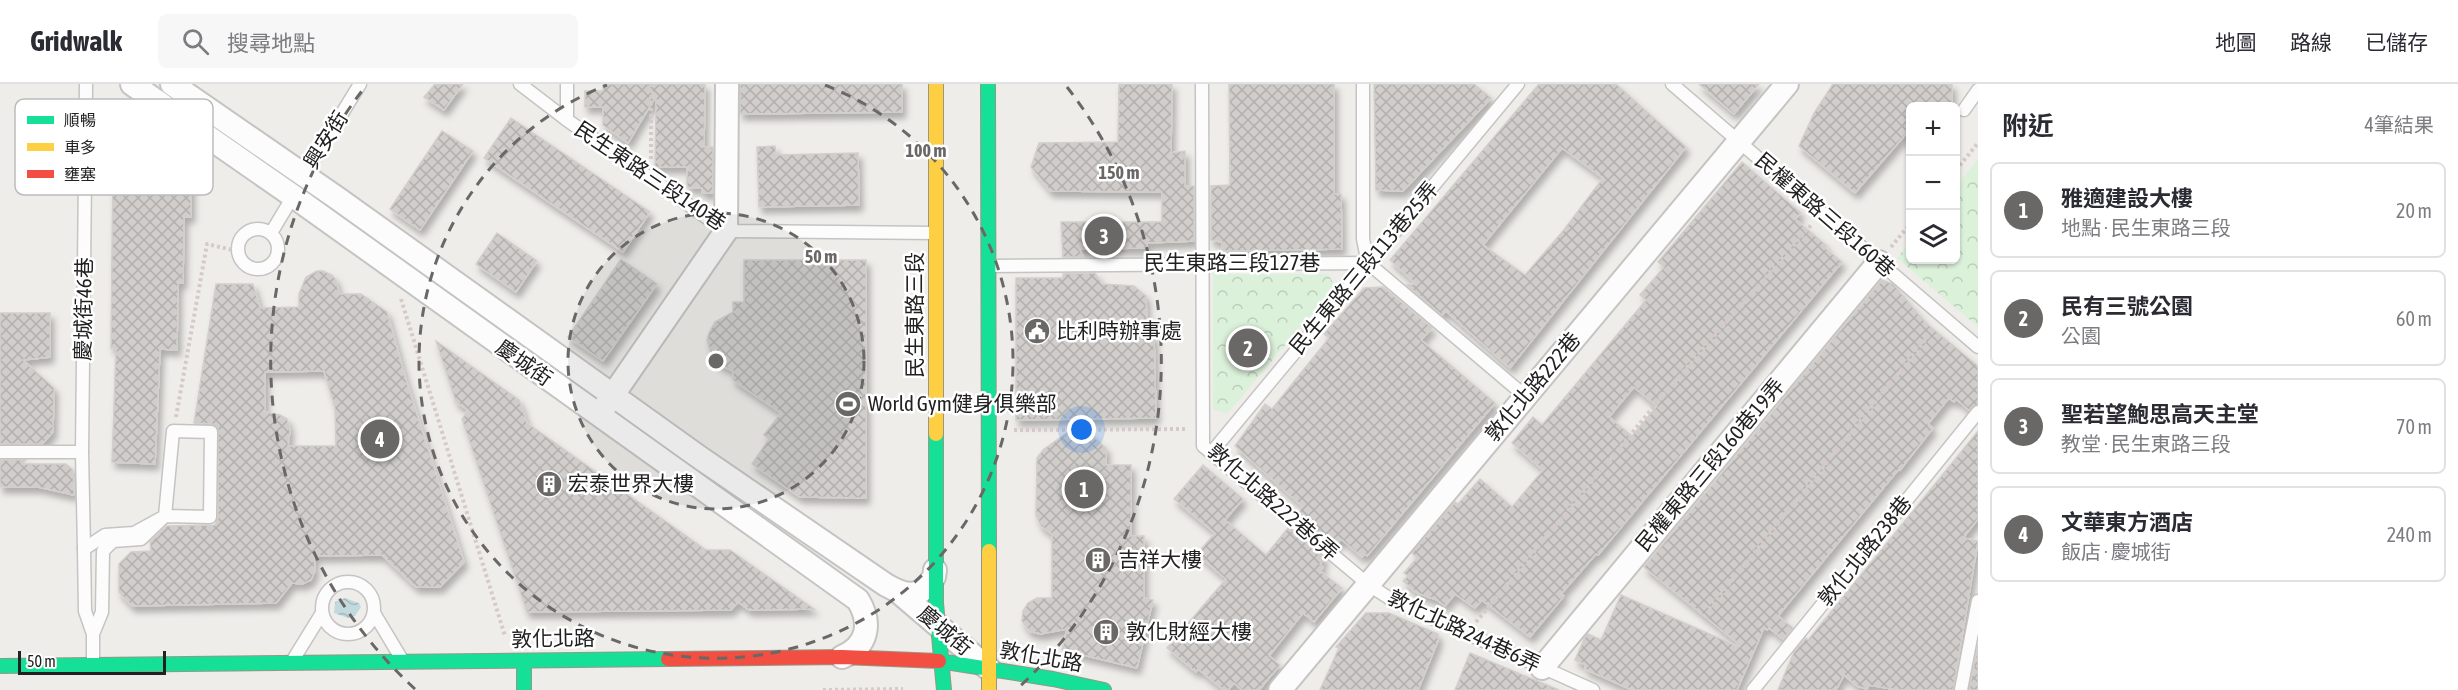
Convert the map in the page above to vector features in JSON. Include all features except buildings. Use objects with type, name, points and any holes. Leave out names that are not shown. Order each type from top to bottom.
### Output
[{"type":"street","name":"慶城街","points":[[132,84],[154,99]]},
{"type":"street","name":"慶城街","points":[[172,84],[194,99]]},
{"type":"street","points":[[598,416],[726,231],[727,84]]},
{"type":"street","name":"民生東路三段","points":[[936,84],[936,558],[938,625],[944,690]]},
{"type":"street","points":[[988,84],[989,679]]},
{"type":"street","name":"敦化北路222巷","points":[[1280,690],[1787,84]]},
{"type":"street","name":"慶城街","points":[[213,112],[709,464],[901,594],[938,625],[989,679]]},
{"type":"street","name":"慶城街","points":[[213,140],[858,600],[865,610],[867,630],[858,647],[842,657]]},
{"type":"street","name":"民權東路三段160巷19弄","points":[[1542,668],[1879,262]]},
{"type":"street","name":"慶城街","points":[[901,594],[921,591],[929,585],[934,577],[936,558]]},
{"type":"street","name":"敦化北路","points":[[0,666],[842,657],[942,661],[989,679],[1104,690]]},
{"type":"street","points":[[524,661],[524,690]]},
{"type":"lane","name":"慶城街46巷","points":[[86,84],[86,99]]},
{"type":"lane","name":"興安街","points":[[271,233],[360,84]]},
{"type":"lane","name":"民生東路三段140巷","points":[[520,84],[567,120],[726,231],[936,233]]},
{"type":"lane","points":[[567,84],[567,120]]},
{"type":"lane","name":"敦化北路222巷6弄","points":[[1202,84],[1203,446],[1369,585]]},
{"type":"lane","points":[[1363,84],[1363,239],[1368,263],[1525,396]]},
{"type":"lane","name":"民生東路三段113巷25弄","points":[[1211,453],[1518,84]]},
{"type":"lane","name":"民權東路三段160巷","points":[[1672,84],[1978,347]]},
{"type":"lane","points":[[1964,110],[1978,90]]},
{"type":"lane","name":"慶城街46巷","points":[[85,195],[82,452],[84,611],[93,634]]},
{"type":"lane","points":[[264,229],[271,233],[277,242],[278,252],[275,261],[267,268],[257,270],[248,267],[240,260],[237,251],[242,235],[249,230],[264,229]]},
{"type":"lane","name":"民生東路三段127巷","points":[[988,266],[1368,263]]},
{"type":"lane","name":"敦化北路238巷","points":[[1753,690],[1978,412]]},
{"type":"lane","points":[[84,549],[105,535],[134,532],[165,516],[210,517],[211,432],[173,431],[165,516],[141,539],[113,541],[103,551],[102,612],[93,634],[93,665]]},
{"type":"lane","points":[[0,452],[82,452]]},
{"type":"lane","points":[[374,613],[366,628],[350,634],[334,630],[327,625],[322,613],[322,601],[326,593],[340,582],[349,582],[366,588],[371,595],[374,613],[403,662]]},
{"type":"lane","name":"敦化北路244巷6弄","points":[[1369,585],[1392,600],[1593,690]]},
{"type":"lane","points":[[1961,690],[1978,601]]},
{"type":"lane","points":[[291,663],[322,613]]},
{"type":"path","points":[[651,84],[651,179]]},
{"type":"path","points":[[1960,165],[1978,143]]},
{"type":"path","points":[[1467,633],[1669,388],[1822,212]]},
{"type":"path","points":[[1879,262],[1906,230]]},
{"type":"path","points":[[173,431],[207,244],[237,251]]},
{"type":"path","points":[[398,290],[506,638]]},
{"type":"path","points":[[1709,609],[1944,318]]},
{"type":"path","points":[[1014,430],[1203,429]]},
{"type":"path","points":[[823,690],[903,689]]},
{"type":"green space","points":[[1978,159],[1978,327],[1897,258],[1906,247],[1906,264],[1960,264],[1960,181]]},
{"type":"green space","points":[[1213,274],[1328,274],[1335,286],[1227,414],[1213,409]]},
{"type":"water","points":[[345,598],[359,603],[361,607],[355,616],[348,618],[334,613],[335,602]]},
{"type":"traffic: fast","points":[[988,84],[989,551]]},
{"type":"traffic: fast","points":[[936,434],[936,603],[944,690]]},
{"type":"traffic: fast","points":[[0,666],[668,659]]},
{"type":"traffic: fast","points":[[524,661],[524,690]]},
{"type":"traffic: fast","points":[[939,661],[1053,679],[1104,690]]},
{"type":"traffic: slow","points":[[936,84],[936,434]]},
{"type":"traffic: slow","points":[[989,551],[989,690]]},
{"type":"traffic: jam","points":[[668,659],[842,657],[939,661]]},
{"type":"place","name":"聖若望鮑思高天主堂","points":[[1104,236]]},
{"type":"place","name":"比利時辦事處","points":[[1037,331]]},
{"type":"place","name":"民有三號公園","points":[[1248,348]]},
{"type":"place","name":"World Gym健身俱樂部","points":[[848,404]]},
{"type":"place","name":"文華東方酒店","points":[[380,439]]},
{"type":"place","name":"宏泰世界大樓","points":[[549,484]]},
{"type":"place","name":"雅適建設大樓","points":[[1084,489]]},
{"type":"place","name":"吉祥大樓","points":[[1098,560]]},
{"type":"place","name":"敦化財經大樓","points":[[1106,632]]}]
